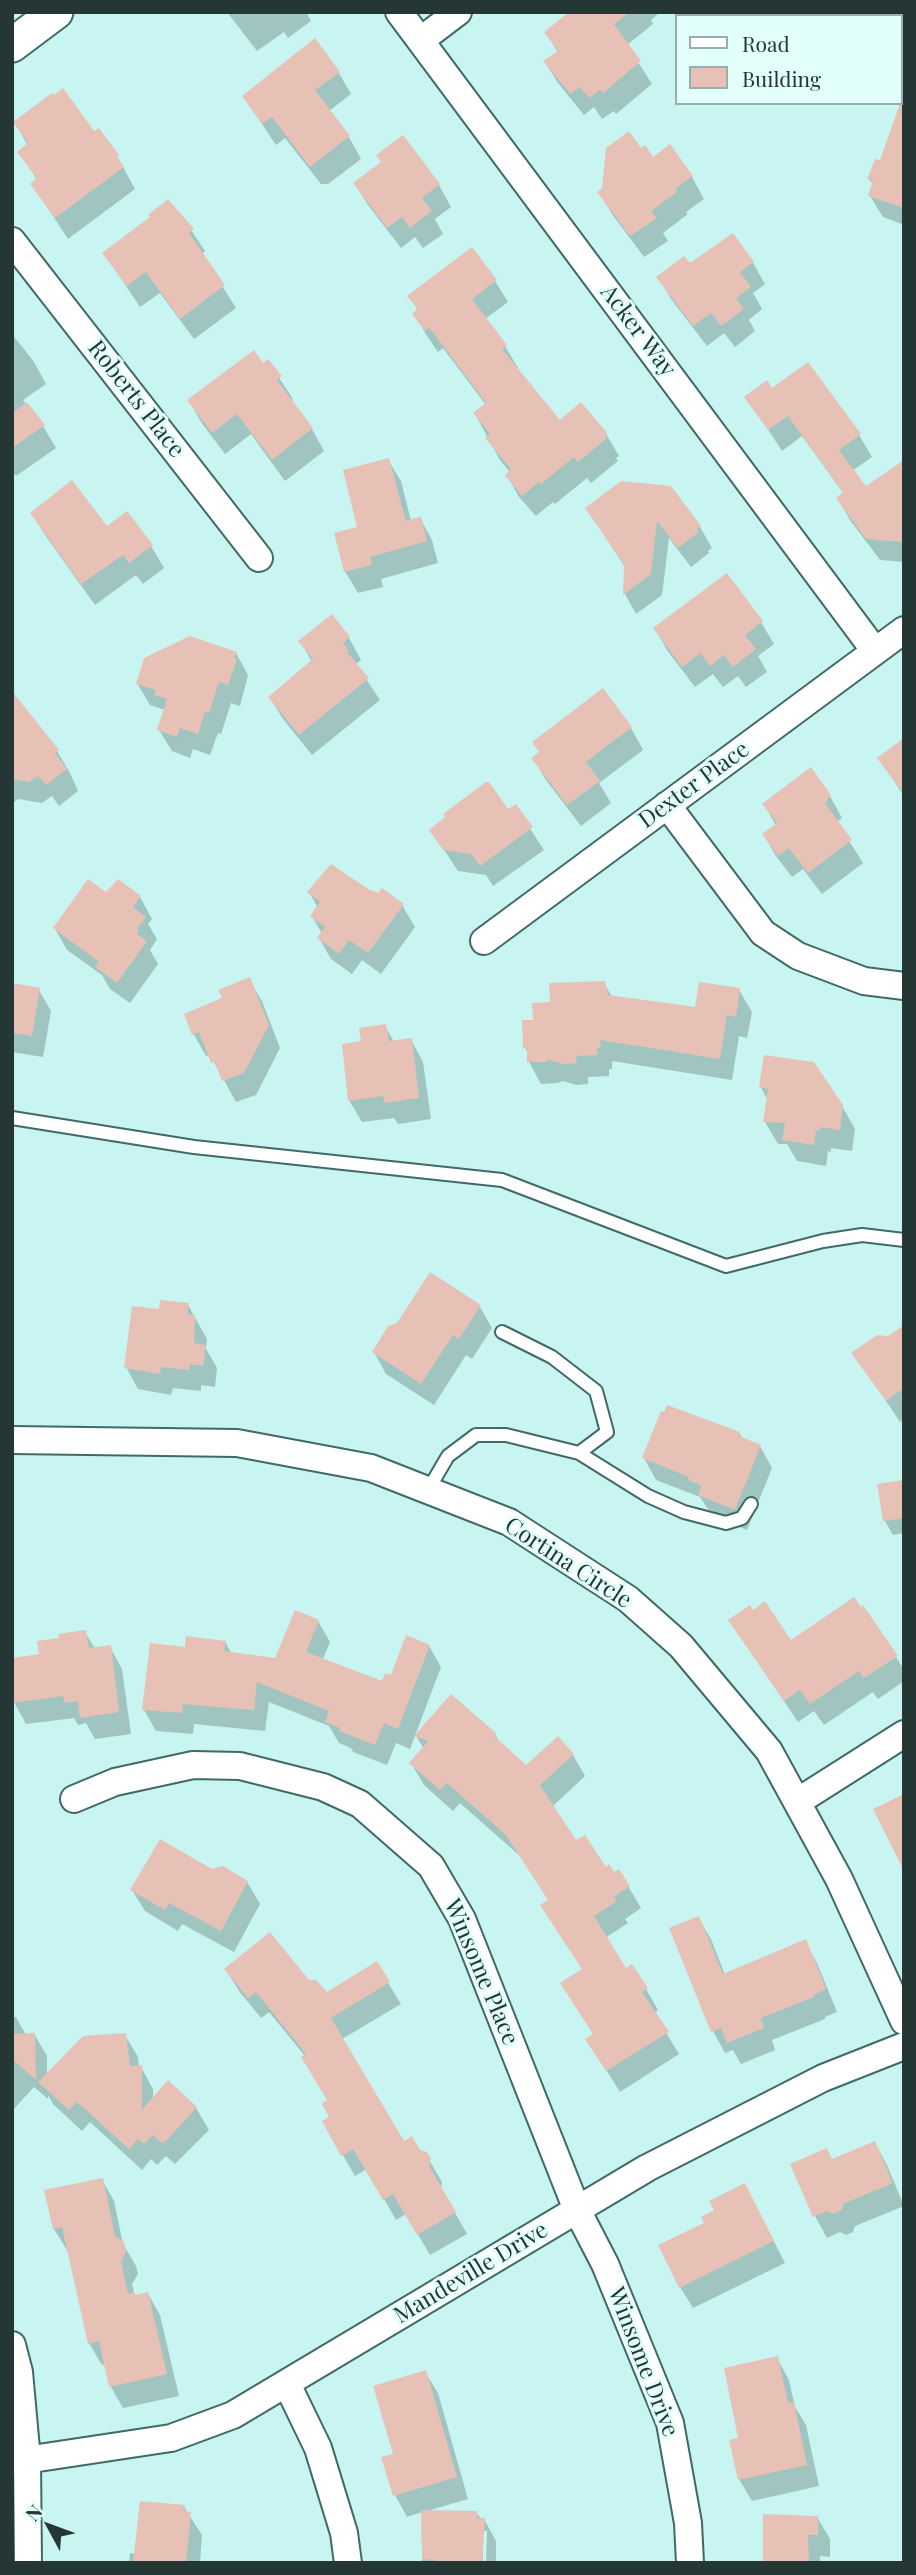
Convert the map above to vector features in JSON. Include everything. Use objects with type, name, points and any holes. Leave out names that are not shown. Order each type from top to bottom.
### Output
[{"type":"street","points":[[12,45],[56,12]]},
{"type":"street","name":"Acker Way","points":[[399,12],[875,651]]},
{"type":"street","points":[[421,40],[458,12]]},
{"type":"street","name":"Roberts Place","points":[[12,241],[259,558]]},
{"type":"street","name":"Dexter Place","points":[[484,941],[904,630]]},
{"type":"street","points":[[667,805],[763,933],[798,956],[864,981],[904,986]]},
{"type":"street","name":"Cortina Circle","points":[[12,1440],[237,1443],[371,1468],[509,1522],[628,1599],[681,1646],[769,1751],[839,1879],[904,2021]]},
{"type":"street","points":[[797,1802],[904,1734]]},
{"type":"street","name":"Winsome Place","points":[[74,1798],[115,1782],[193,1765],[240,1766],[323,1787],[360,1804],[431,1866],[462,1919],[578,2210]]},
{"type":"street","name":"Mandeville Drive","points":[[19,2461],[172,2438],[233,2415],[647,2168],[811,2084],[904,2046]]},
{"type":"street","name":"Winsome Drive","points":[[578,2210],[605,2263],[670,2423],[688,2523],[690,2563]]},
{"type":"street","points":[[12,2345],[19,2372],[19,2461],[28,2563]]},
{"type":"street","points":[[286,2384],[318,2448],[344,2533],[348,2563]]},
{"type":"lane","points":[[12,1118],[222,1150],[502,1180],[726,1266],[823,1241],[862,1235],[904,1241]]},
{"type":"lane","points":[[502,1332],[552,1357],[596,1391],[607,1432],[579,1453]]},
{"type":"lane","points":[[428,1490],[448,1456],[476,1435],[506,1435],[579,1453],[648,1496],[684,1512],[726,1523],[742,1518],[751,1504]]},
{"type":"building","points":[[569,12],[630,12],[614,24],[641,61],[603,93],[600,90],[589,98],[580,87],[570,94],[543,61],[558,51],[544,32]]},
{"type":"building","points":[[315,38],[340,72],[315,90],[350,136],[310,167],[272,117],[262,124],[242,96]]},
{"type":"building","points":[[63,88],[94,131],[99,128],[119,155],[117,157],[124,167],[55,218],[30,184],[37,178],[17,152],[28,143],[13,122]]},
{"type":"building","points":[[904,102],[904,208],[868,196],[873,181],[867,179],[875,159],[880,160],[900,105]]},
{"type":"building","points":[[629,131],[641,148],[645,145],[653,157],[670,144],[693,176],[651,211],[657,218],[630,236],[597,192],[602,188],[606,148]]},
{"type":"building","points":[[403,135],[440,184],[422,198],[432,211],[410,228],[402,217],[387,228],[353,183],[381,162],[376,155]]},
{"type":"building","points":[[168,199],[194,229],[189,233],[225,285],[180,319],[146,272],[127,286],[102,253],[150,217],[148,215]]},
{"type":"building","points":[[733,233],[754,262],[740,272],[751,287],[736,298],[744,309],[721,326],[711,313],[693,326],[656,277],[684,256],[690,263]]},
{"type":"building","points":[[472,247],[497,280],[472,299],[507,345],[502,349],[560,420],[581,402],[607,433],[607,438],[578,462],[574,457],[522,496],[505,475],[511,469],[485,438],[490,434],[473,413],[486,403],[429,327],[425,331],[412,314],[418,309],[407,296]]},
{"type":"building","points":[[254,350],[263,363],[268,359],[282,376],[277,380],[313,428],[272,460],[237,414],[212,433],[187,400]]},
{"type":"building","points":[[808,362],[861,434],[839,450],[866,486],[904,460],[904,542],[866,539],[836,498],[843,492],[788,416],[768,430],[744,397],[767,380],[772,388]]},
{"type":"building","points":[[27,402],[45,425],[12,448],[12,413]]},
{"type":"building","points":[[389,458],[406,521],[421,516],[427,541],[370,557],[372,565],[344,572],[334,533],[357,527],[343,470]]},
{"type":"building","points":[[72,480],[107,526],[127,511],[153,545],[129,563],[123,555],[81,584],[30,513]]},
{"type":"building","points":[[621,481],[671,486],[701,526],[697,529],[699,532],[678,548],[657,521],[651,574],[623,595],[624,564],[585,508]]},
{"type":"building","points":[[727,573],[763,621],[745,635],[756,649],[733,667],[724,655],[710,666],[700,653],[682,667],[653,628]]},
{"type":"building","points":[[332,614],[350,637],[343,643],[349,651],[347,652],[369,678],[299,735],[268,697],[313,659],[298,641]]},
{"type":"building","points":[[190,636],[237,652],[234,658],[237,659],[228,685],[219,682],[209,713],[205,712],[198,734],[180,728],[177,737],[157,730],[167,699],[154,695],[156,690],[136,684],[144,658]]},
{"type":"building","points":[[603,688],[632,727],[586,762],[600,781],[567,805],[531,758],[539,752],[532,742]]},
{"type":"building","points":[[12,691],[59,750],[55,753],[67,769],[46,785],[38,776],[29,782],[12,779]]},
{"type":"building","points":[[904,738],[904,794],[877,758]]},
{"type":"building","points":[[811,767],[831,795],[825,803],[852,840],[808,873],[789,848],[778,856],[762,834],[777,823],[762,804]]},
{"type":"building","points":[[489,782],[508,809],[516,804],[533,827],[480,866],[471,854],[443,850],[429,830],[445,817],[443,814]]},
{"type":"building","points":[[331,864],[371,891],[378,893],[382,888],[404,904],[368,953],[349,940],[339,954],[317,938],[325,927],[310,916],[320,902],[307,892]]},
{"type":"building","points":[[88,879],[106,892],[118,879],[141,896],[133,907],[146,917],[137,929],[137,934],[147,941],[117,983],[95,967],[99,962],[53,928]]},
{"type":"building","points":[[250,977],[269,1025],[244,1073],[222,1081],[215,1062],[211,1063],[199,1032],[192,1035],[184,1014],[222,998],[218,990]]},
{"type":"building","points":[[605,981],[608,995],[695,1007],[699,982],[740,988],[736,1017],[727,1015],[720,1059],[600,1040],[598,1055],[576,1056],[577,1063],[563,1064],[549,1060],[527,1062],[527,1048],[523,1048],[522,1020],[533,1020],[532,1003],[550,1002],[549,983]]},
{"type":"building","points":[[12,983],[40,988],[32,1036],[12,1033]]},
{"type":"building","points":[[386,1024],[389,1041],[412,1038],[419,1098],[384,1103],[383,1096],[348,1101],[342,1044],[361,1041],[359,1028]]},
{"type":"building","points":[[764,1055],[814,1062],[843,1105],[840,1130],[820,1127],[819,1131],[816,1130],[814,1145],[782,1140],[785,1123],[763,1122],[768,1089],[759,1087]]},
{"type":"building","points":[[430,1272],[481,1305],[459,1339],[453,1335],[421,1384],[372,1352],[388,1326],[397,1323]]},
{"type":"building","points":[[160,1300],[189,1303],[187,1314],[195,1315],[194,1343],[206,1345],[203,1366],[190,1364],[189,1370],[161,1367],[160,1374],[124,1368],[132,1306],[159,1309]]},
{"type":"building","points":[[904,1325],[904,1388],[886,1401],[851,1353],[877,1335],[888,1336]]},
{"type":"building","points":[[667,1405],[740,1432],[739,1436],[761,1445],[735,1510],[698,1495],[702,1486],[688,1480],[689,1477],[642,1458],[661,1411],[664,1412]]},
{"type":"building","points":[[904,1480],[904,1518],[883,1521],[877,1484]]},
{"type":"building","points":[[854,1597],[861,1607],[863,1605],[898,1656],[864,1678],[859,1671],[810,1704],[800,1690],[784,1701],[728,1620],[750,1605],[753,1610],[765,1601],[791,1640]]},
{"type":"building","points":[[295,1610],[319,1620],[306,1652],[382,1681],[385,1673],[391,1675],[406,1635],[430,1645],[398,1729],[384,1723],[375,1745],[339,1731],[340,1728],[325,1722],[329,1711],[257,1682],[254,1710],[183,1704],[182,1713],[142,1710],[150,1643],[185,1647],[186,1636],[226,1641],[224,1651],[275,1658]]},
{"type":"building","points":[[86,1630],[89,1648],[111,1645],[119,1712],[80,1718],[78,1701],[64,1703],[63,1696],[12,1703],[12,1658],[39,1654],[37,1641],[59,1638],[58,1634]]},
{"type":"building","points":[[451,1694],[496,1733],[494,1736],[526,1765],[558,1736],[574,1754],[540,1785],[576,1840],[585,1835],[606,1867],[609,1864],[614,1872],[619,1869],[630,1886],[614,1897],[617,1901],[594,1916],[626,1968],[632,1964],[648,1988],[642,1992],[669,2032],[606,2071],[585,2039],[593,2034],[560,1983],[582,1969],[540,1905],[548,1900],[506,1835],[447,1783],[440,1790],[409,1763],[428,1741],[414,1736]]},
{"type":"building","points":[[904,1794],[904,1871],[873,1809]]},
{"type":"building","points":[[160,1839],[212,1869],[223,1866],[248,1881],[221,1931],[169,1903],[165,1910],[130,1890]]},
{"type":"building","points":[[699,1916],[723,1974],[806,1939],[826,1989],[814,1997],[761,2018],[764,2028],[727,2043],[721,2028],[711,2032],[669,1928]]},
{"type":"building","points":[[270,1932],[309,1980],[316,1980],[327,1992],[377,1961],[390,1982],[331,2018],[404,2141],[412,2136],[420,2150],[427,2152],[431,2159],[429,2166],[456,2212],[417,2235],[393,2194],[383,2200],[353,2149],[341,2156],[322,2121],[329,2117],[322,2104],[327,2100],[301,2057],[306,2054],[256,1992],[248,1998],[224,1969]]},
{"type":"building","points":[[35,2033],[36,2080],[12,2059],[12,2034]]},
{"type":"building","points":[[126,2033],[130,2066],[142,2065],[142,2110],[168,2080],[197,2107],[167,2140],[162,2143],[153,2135],[144,2144],[138,2139],[129,2149],[77,2102],[69,2110],[38,2082],[83,2036]]},
{"type":"building","points":[[875,2141],[893,2183],[843,2204],[842,2210],[833,2214],[827,2211],[813,2217],[790,2164],[827,2148],[832,2159]]},
{"type":"building","points":[[103,2178],[115,2236],[124,2242],[126,2252],[121,2261],[128,2294],[148,2292],[167,2374],[109,2387],[99,2341],[88,2344],[62,2227],[53,2229],[44,2190]]},
{"type":"building","points":[[745,2183],[774,2241],[679,2288],[658,2245],[704,2223],[701,2217],[714,2210],[709,2201]]},
{"type":"building","points":[[778,2356],[788,2403],[794,2402],[807,2465],[738,2480],[729,2440],[738,2438],[724,2368]]},
{"type":"building","points":[[426,2370],[457,2477],[393,2496],[381,2457],[393,2454],[373,2386]]},
{"type":"building","points":[[140,2501],[185,2505],[184,2511],[191,2512],[186,2563],[133,2563]]},
{"type":"building","points":[[421,2510],[477,2511],[477,2518],[485,2518],[482,2563],[434,2563],[434,2560],[422,2559]]},
{"type":"building","points":[[763,2514],[818,2516],[818,2535],[808,2535],[809,2563],[763,2563]]}]
